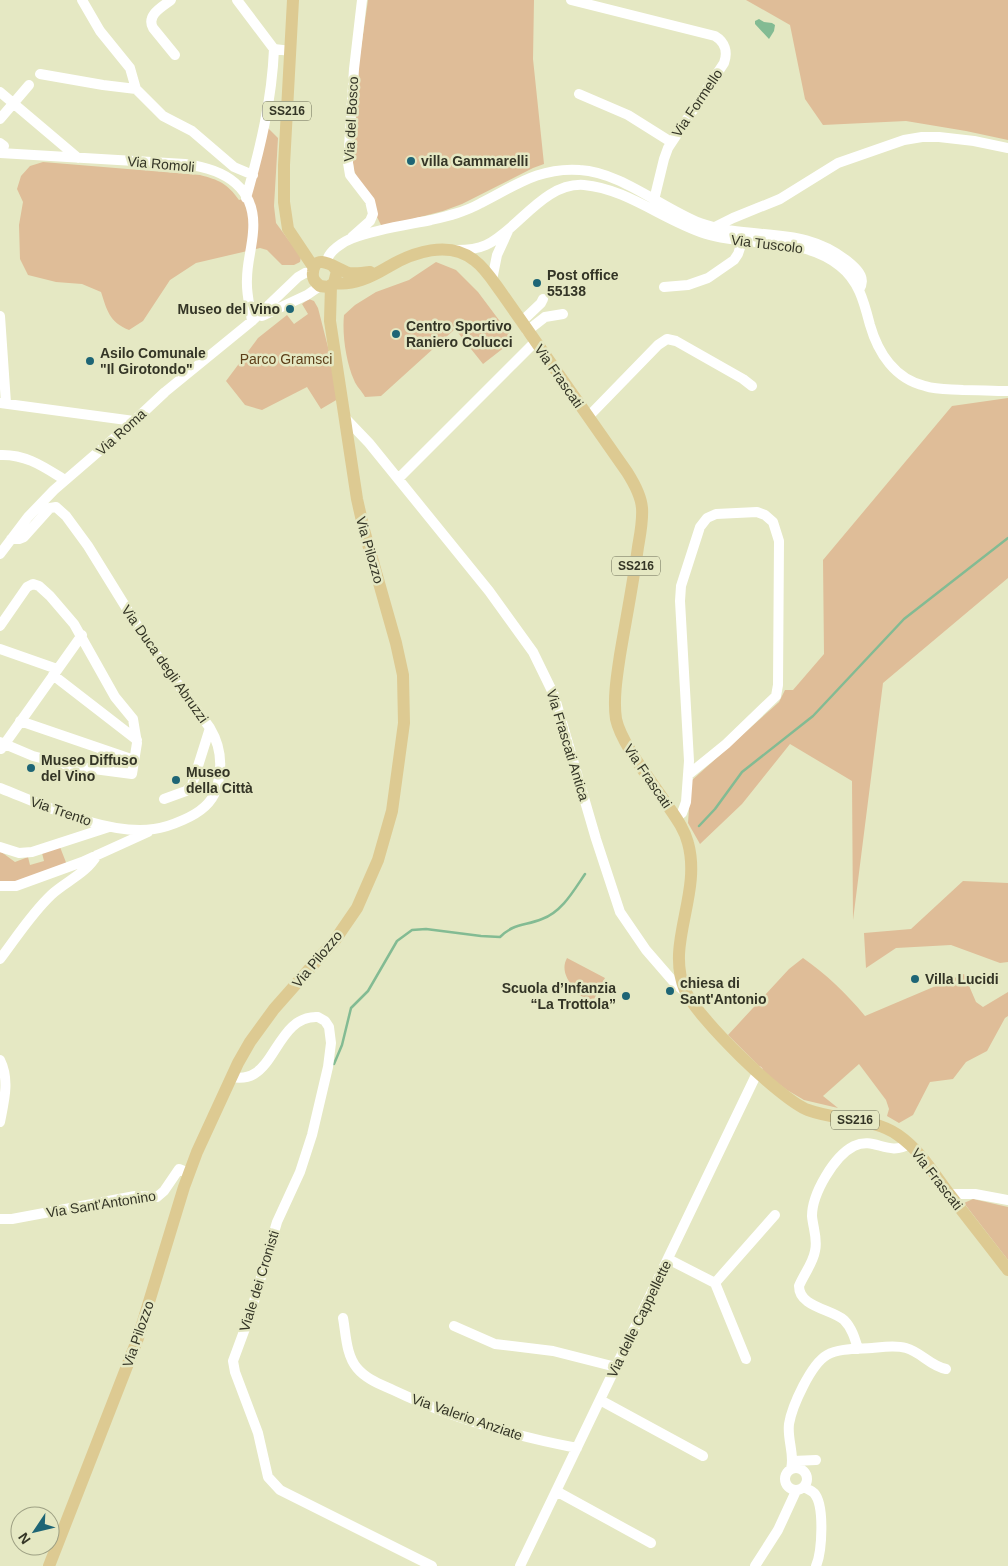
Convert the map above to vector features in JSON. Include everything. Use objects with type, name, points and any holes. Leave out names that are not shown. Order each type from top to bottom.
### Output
[{"type":"main road","name":"SS216","points":[[293,0],[283,172],[286,221],[322,266],[355,274],[378,271],[389,266]]},
{"type":"main road","name":"SS216","points":[[327,285],[358,281],[420,253],[440,249],[456,250]]},
{"type":"main road","name":"Via Frascati","points":[[456,250],[475,260],[492,280],[632,480],[639,495],[642,511],[633,588],[619,662],[616,720],[623,738],[676,818],[688,843],[692,865],[690,896],[678,959],[685,992],[698,1011],[715,1030],[787,1098],[805,1109],[880,1126],[896,1133],[910,1144],[1008,1270]]},
{"type":"main road","points":[[322,266],[336,271],[327,285],[313,279],[322,266]]},
{"type":"main road","name":"Via Pilozzo","points":[[49,1566],[138,1338],[189,1173],[231,1077],[255,1035],[274,1009],[335,940],[357,908],[378,860],[395,800],[404,723],[403,675],[396,643],[360,515],[330,320],[327,285]]},
{"type":"street","points":[[82,0],[100,31],[128,66],[136,89],[163,116],[192,131],[237,168],[253,175]]},
{"type":"street","points":[[171,0],[154,14],[150,23],[175,55]]},
{"type":"street","points":[[237,0],[274,49],[269,102],[246,198]]},
{"type":"street","name":"Via del Bosco","points":[[351,238],[372,218],[370,201],[351,177],[348,161],[362,0]]},
{"type":"street","name":"Via Formello","points":[[571,0],[714,36],[722,42],[726,54],[724,63],[671,142],[664,159],[654,200]]},
{"type":"street","points":[[274,49],[290,51]]},
{"type":"street","points":[[40,74],[136,89]]},
{"type":"street","points":[[0,120],[29,85]]},
{"type":"street","points":[[0,92],[78,158]]},
{"type":"street","points":[[579,94],[628,115],[671,142]]},
{"type":"street","points":[[715,227],[780,199],[838,163],[904,140],[938,137],[974,141],[1008,148]]},
{"type":"street","name":"Via Romoli","points":[[1,147],[78,158],[185,164],[222,174],[233,181],[239,186],[246,198],[253,226],[247,277],[252,321]]},
{"type":"street","points":[[252,321],[298,277],[322,266],[328,255],[351,238],[458,213],[480,204],[530,177],[558,170],[586,170],[604,174],[690,218],[715,227],[805,239],[823,245],[840,255],[858,271],[862,283],[859,290]]},
{"type":"street","name":"Via Tuscolo","points":[[508,231],[530,210],[549,196],[567,187],[584,185],[603,189],[634,200],[689,228],[716,237],[742,242],[776,243],[812,250],[840,266],[851,277],[865,304],[878,346],[887,362],[903,376],[917,384],[933,388],[1008,391]]},
{"type":"street","points":[[456,250],[480,247],[508,231]]},
{"type":"street","points":[[492,280],[496,255],[508,231]]},
{"type":"street","points":[[664,287],[694,284],[714,275],[734,260],[742,242]]},
{"type":"street","points":[[252,321],[327,285]]},
{"type":"street","points":[[524,326],[543,299]]},
{"type":"street","points":[[524,326],[545,317],[563,314]]},
{"type":"street","points":[[0,316],[3,403],[134,421]]},
{"type":"street","name":"Via Roma","points":[[0,554],[38,506],[65,480],[134,421],[164,392],[252,321]]},
{"type":"street","points":[[588,418],[658,344],[667,339],[676,341],[752,386]]},
{"type":"street","points":[[398,479],[535,342]]},
{"type":"street","name":"Via Frascati Antica","points":[[346,419],[365,439],[489,591],[540,664],[556,699],[594,834],[617,906],[625,921],[646,950],[685,992]]},
{"type":"street","points":[[0,455],[24,457],[65,480]]},
{"type":"street","name":"Via Duca degli Abruzzi","points":[[11,539],[24,537],[50,508],[56,508],[61,511],[94,556],[148,643],[210,728],[218,742],[220,758],[219,779],[213,796],[205,807],[192,816],[154,829],[124,829]]},
{"type":"street","points":[[676,818],[682,813],[686,802],[688,775],[680,601],[683,580],[700,527],[708,518],[716,514],[757,512],[765,515],[773,522],[779,541],[778,685],[776,696],[726,744],[688,775]]},
{"type":"street","points":[[0,626],[27,587],[33,584],[39,586],[54,600],[82,635],[115,697],[133,719],[137,740],[132,774],[72,766],[1,746],[82,635]]},
{"type":"street","points":[[0,649],[32,660],[55,672],[137,740]]},
{"type":"street","points":[[20,721],[134,760]]},
{"type":"street","points":[[164,799],[186,792],[192,785],[210,728]]},
{"type":"street","name":"Via Trento","points":[[0,788],[58,811],[124,829]]},
{"type":"street","points":[[0,847],[19,853],[32,852],[110,826]]},
{"type":"street","points":[[0,886],[16,886],[97,855],[154,829]]},
{"type":"street","points":[[0,959],[47,899],[87,869],[97,855]]},
{"type":"street","name":"Viale dei Cronisti","points":[[231,1077],[247,1077],[255,1074],[287,1033],[303,1020],[318,1017],[328,1025],[332,1039],[328,1067],[310,1143],[297,1180],[277,1222],[250,1315],[234,1357],[235,1369],[254,1420],[268,1477],[280,1490],[432,1566]]},
{"type":"street","points":[[0,1060],[6,1084],[0,1122]]},
{"type":"street","name":"Via delle Cappellette","points":[[520,1566],[758,1071]]},
{"type":"street","points":[[858,1349],[852,1332],[844,1320],[809,1302],[800,1292],[799,1286],[816,1249],[812,1219],[814,1205],[832,1166],[851,1148],[859,1144],[871,1144],[897,1150],[910,1144]]},
{"type":"street","name":"Via Sant'Antonino","points":[[0,1219],[12,1219],[135,1196],[157,1197],[164,1191],[179,1169],[189,1173]]},
{"type":"street","points":[[949,1194],[975,1194],[1008,1200]]},
{"type":"street","points":[[715,1283],[775,1215]]},
{"type":"street","points":[[668,1259],[715,1283],[746,1359]]},
{"type":"street","name":"Via Valerio Anziate","points":[[343,1318],[353,1362],[359,1371],[370,1379],[450,1414],[536,1440],[577,1448]]},
{"type":"street","points":[[454,1326],[495,1344],[553,1351],[616,1367]]},
{"type":"street","points":[[816,1566],[822,1543],[819,1505],[814,1492],[790,1489],[785,1484],[785,1477],[792,1465],[789,1443],[790,1423],[796,1402],[812,1371],[829,1354],[891,1346],[906,1348],[918,1353],[937,1366],[946,1369]]},
{"type":"street","points":[[600,1400],[703,1456]]},
{"type":"street","points":[[792,1465],[816,1460]]},
{"type":"street","points":[[755,1566],[807,1480],[805,1473],[792,1465]]},
{"type":"street","points":[[556,1491],[651,1543]]},
{"type":"green space","points":[[368,0],[534,0],[533,59],[544,164],[462,204],[382,227],[354,171],[352,154],[358,69]]},
{"type":"green space","points":[[746,0],[1008,0],[1008,140],[906,121],[823,125],[805,99],[790,25]]},
{"type":"green space","points":[[265,125],[278,138],[274,206],[276,223],[301,257],[300,262],[294,265],[282,265],[267,250],[260,248],[196,263],[170,280],[143,321],[129,330],[122,327],[110,315],[101,292],[82,284],[56,282],[28,275],[20,259],[19,225],[23,202],[17,189],[21,176],[30,166],[43,162],[200,175],[222,183],[239,200],[246,198]]},
{"type":"green space","name":"Centro Sportivo Raniero Colucci","points":[[436,262],[456,270],[478,292],[514,340],[483,364],[455,329],[381,396],[365,397],[355,382],[349,365],[344,339],[344,315],[355,305],[376,292],[409,280]]},
{"type":"green space","name":"Parco Gramsci","points":[[309,299],[314,301],[318,308],[329,351],[338,399],[321,409],[307,387],[262,410],[245,405],[226,381],[258,338],[287,315],[294,324],[308,314],[302,304]]},
{"type":"green space","points":[[1008,398],[1008,578],[883,683],[853,920],[852,781],[790,744],[742,804],[700,844],[688,823],[691,781],[779,702],[785,690],[793,690],[824,654],[823,560],[952,406]]},
{"type":"green space","points":[[60,847],[67,865],[13,885],[0,881],[0,851],[15,862],[28,857],[30,865],[44,861],[42,853]]},
{"type":"green space","points":[[963,881],[1008,883],[1008,962],[1000,963],[951,945],[896,948],[866,968],[864,933],[911,929]]},
{"type":"green space","points":[[567,958],[605,978],[591,1005],[575,990],[567,978],[565,965]]},
{"type":"green space","points":[[803,958],[836,985],[865,1016],[964,974],[976,1002],[983,1007],[1008,992],[1008,1016],[1005,1018],[987,1051],[966,1062],[953,1079],[930,1082],[913,1115],[899,1123],[887,1116],[889,1109],[886,1100],[859,1064],[823,1096],[838,1108],[804,1100],[771,1078],[728,1035],[789,969]]},
{"type":"green space","points":[[973,1199],[1008,1207],[1008,1260],[964,1203]]},
{"type":"shaded area","points":[[759,19],[775,25],[769,39],[755,24],[755,21]]},
{"type":"waterway","points":[[699,826],[715,809],[742,772],[813,716],[904,619],[1008,538]]},
{"type":"waterway","points":[[334,1064],[342,1045],[351,1008],[368,991],[397,941],[412,930],[426,929],[500,937],[510,929],[542,919],[556,911],[567,900],[585,874]]},
{"type":"place","name":"villa Gammarelli","points":[[411,161]]},
{"type":"place","name":"Post office 55138","points":[[537,283]]},
{"type":"place","name":"Museo del Vino","points":[[290,309]]},
{"type":"place","name":"Centro Sportivo Raniero Colucci","points":[[396,334]]},
{"type":"place","name":"Asilo Comunale \"Il Girotondo\"","points":[[90,361]]},
{"type":"place","name":"Museo Diffuso del Vino","points":[[31,768]]},
{"type":"place","name":"Museo della Città","points":[[176,780]]},
{"type":"place","name":"Villa Lucidi","points":[[915,979]]},
{"type":"place","name":"chiesa di Sant'Antonio","points":[[670,991]]},
{"type":"place","name":"Scuola d’Infanzia “La Trottola”","points":[[626,996]]}]
